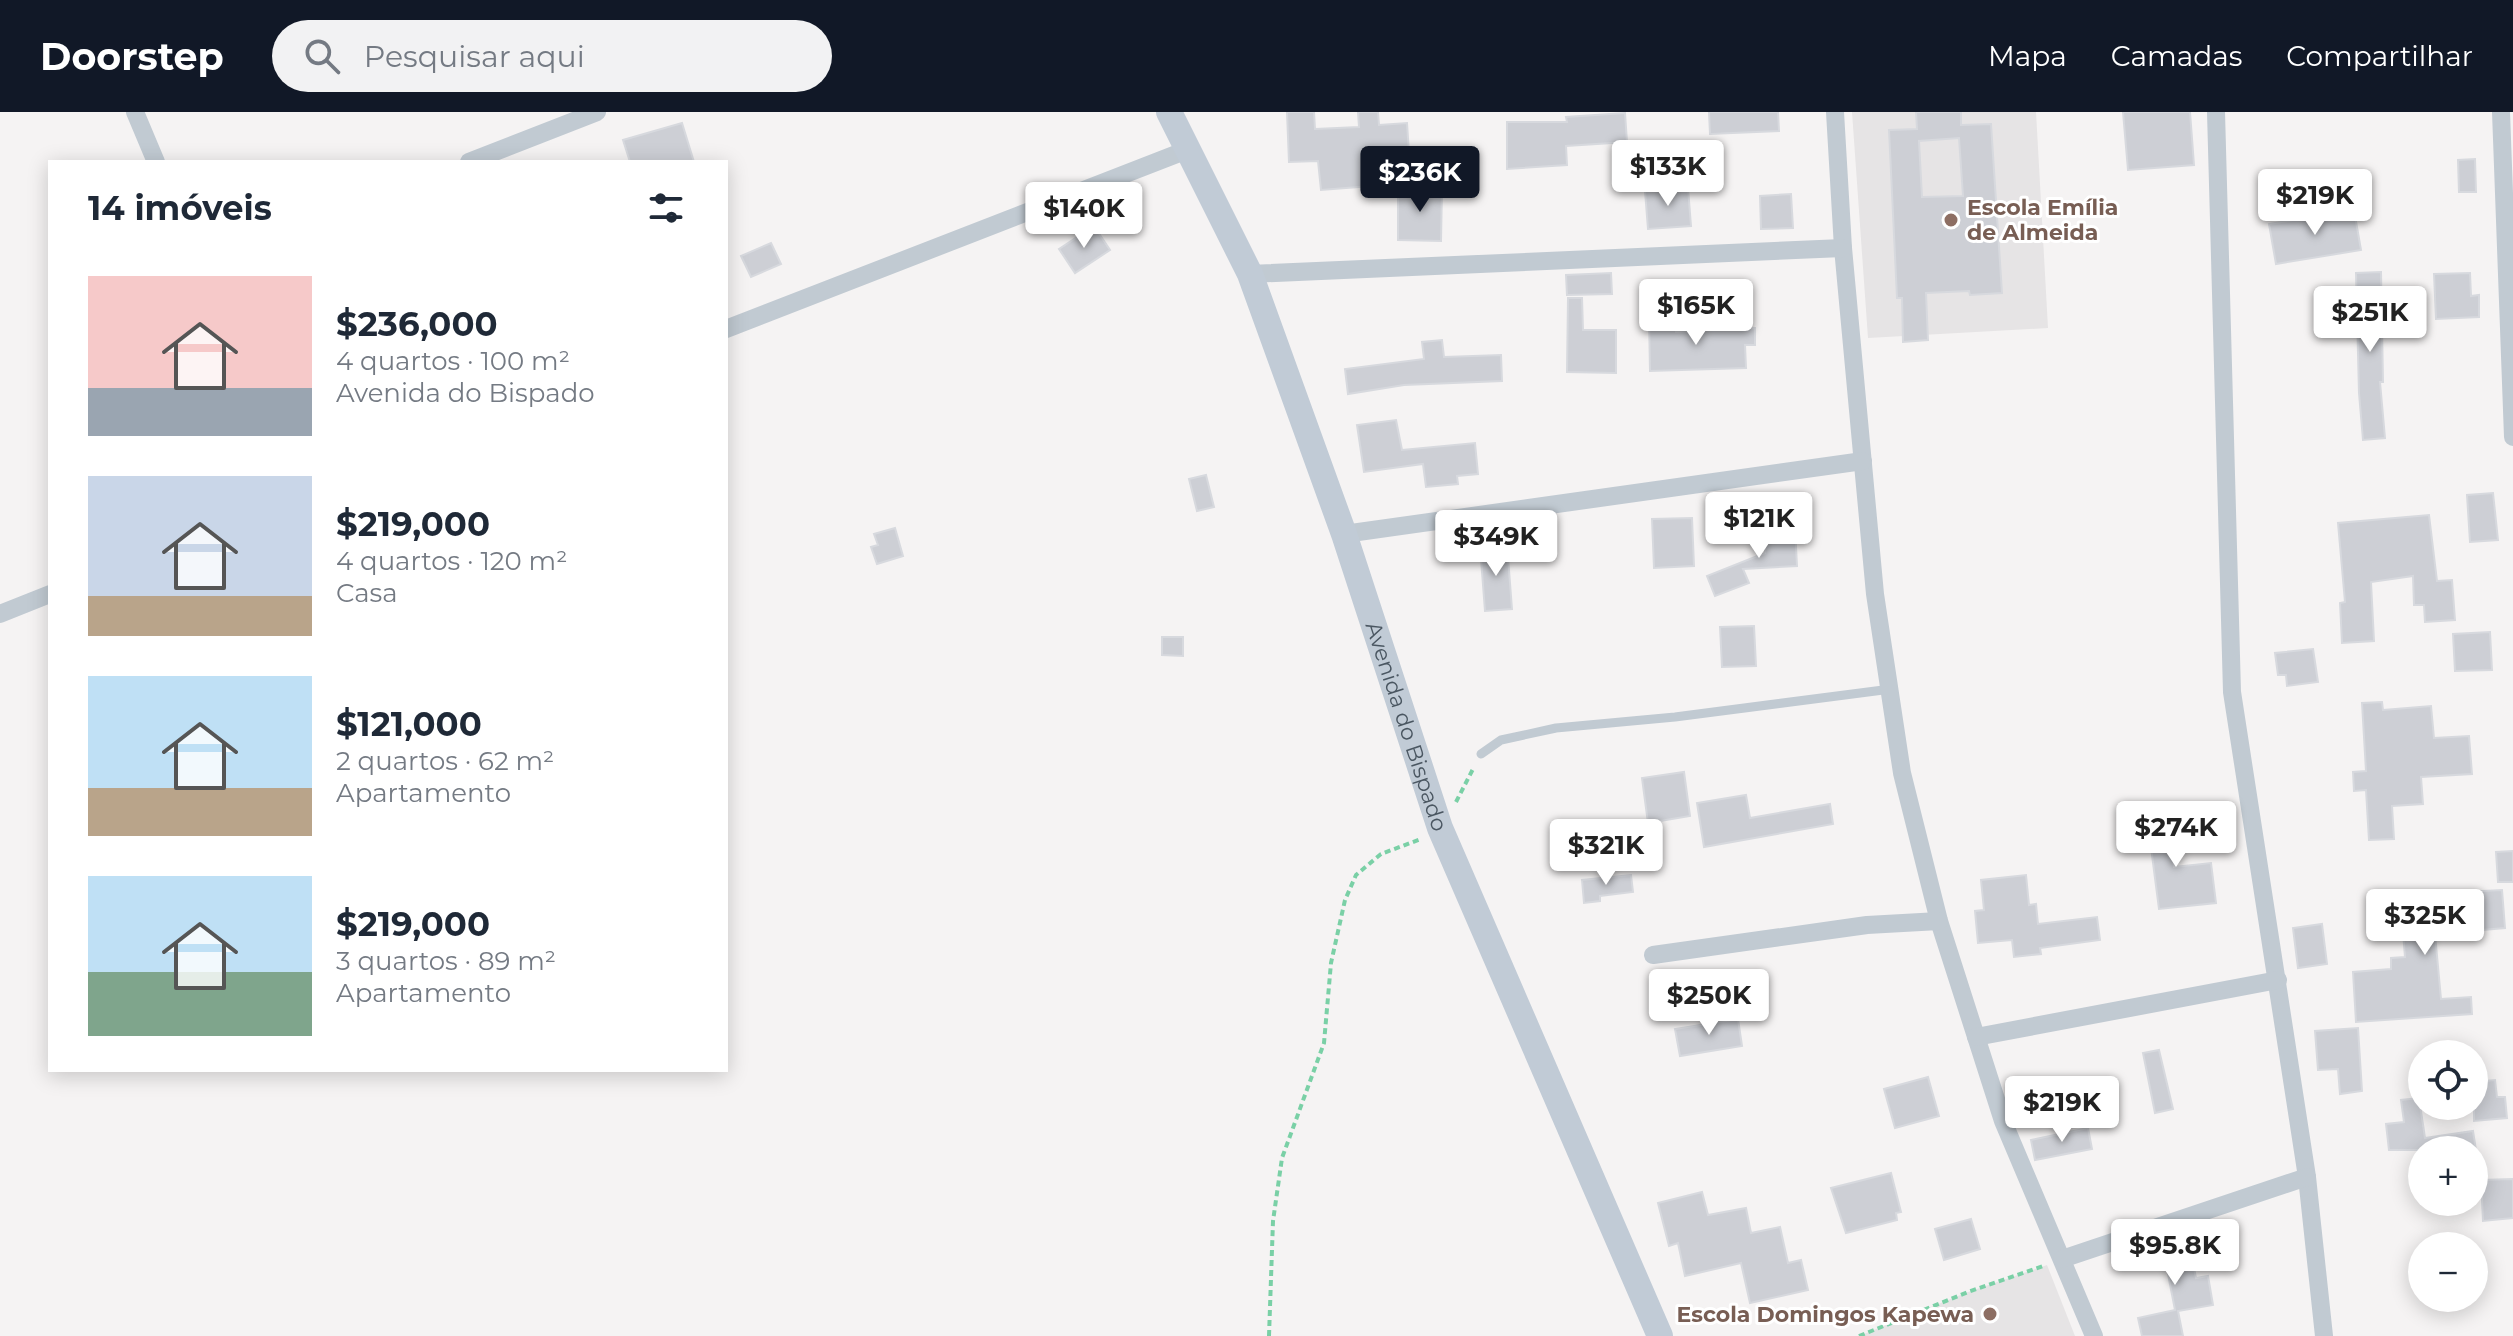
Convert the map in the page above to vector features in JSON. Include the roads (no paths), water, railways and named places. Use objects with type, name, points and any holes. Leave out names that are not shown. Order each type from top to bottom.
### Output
[{"type":"main road","name":"Avenida do Bispado","points":[[1169,112],[1250,274],[1344,534],[1440,828],[1660,1336]]},
{"type":"street","points":[[135,112],[155,160]]},
{"type":"street","points":[[474,160],[597,112]]},
{"type":"street","points":[[1835,112],[1843,248],[1875,594],[1902,773],[1939,921],[2003,1121],[2094,1336]]},
{"type":"street","points":[[2216,112],[2232,692],[2307,1177],[2324,1336]]},
{"type":"street","points":[[2501,112],[2509,164],[2513,437]]},
{"type":"street","points":[[728,328],[1187,150]]},
{"type":"street","points":[[1250,274],[1843,248]]},
{"type":"street","points":[[1344,534],[1863,461]]},
{"type":"street","points":[[0,614],[48,595]]},
{"type":"street","points":[[1653,955],[1867,925],[1939,921]]},
{"type":"street","points":[[1976,1037],[2278,980]]},
{"type":"street","points":[[2062,1259],[2307,1177]]},
{"type":"lane","points":[[1481,754],[1501,740],[1556,728],[1675,717],[1891,689]]},
{"type":"place","name":"Escola Emília de Almeida","points":[[1951,220]]},
{"type":"place","name":"Escola Domingos Kapewa","points":[[1990,1314]]}]
